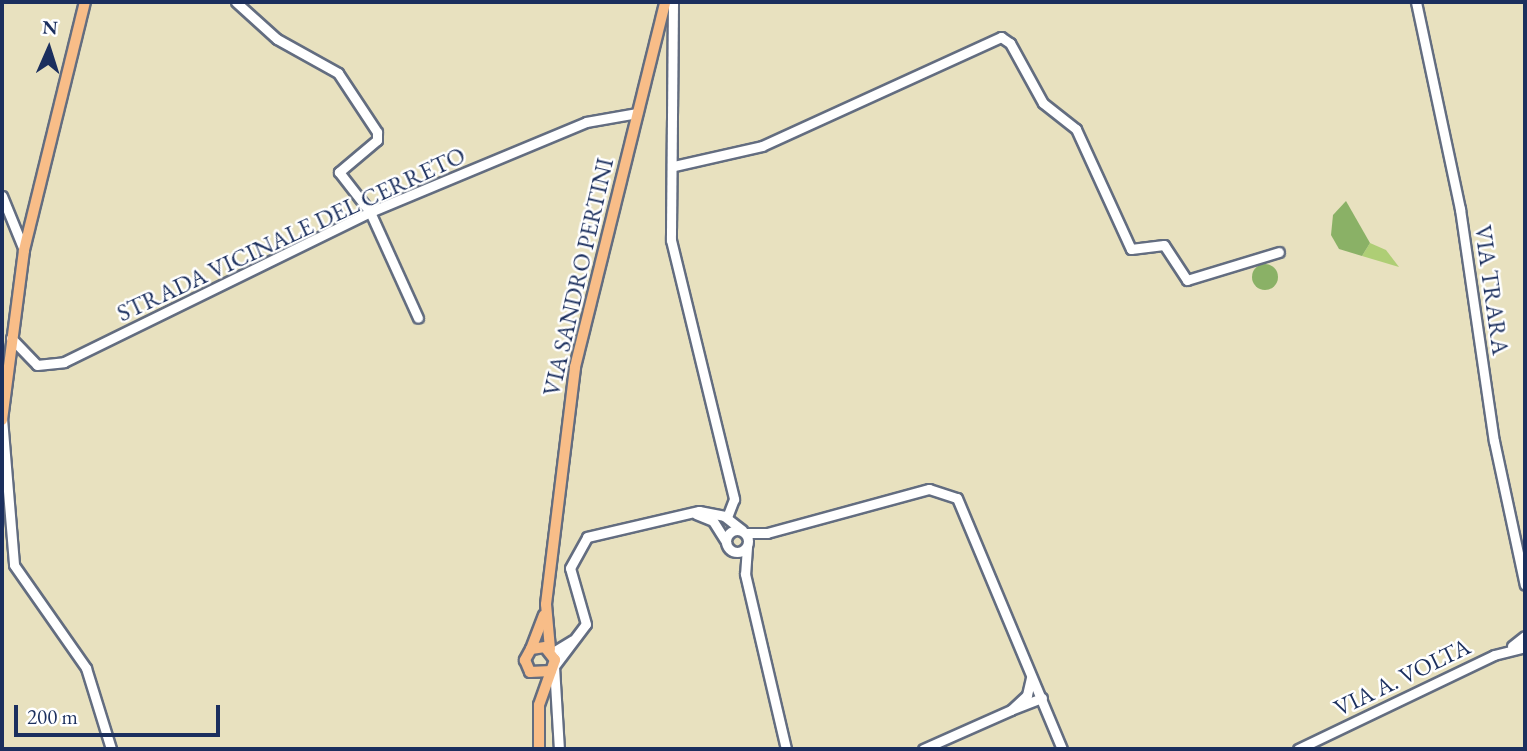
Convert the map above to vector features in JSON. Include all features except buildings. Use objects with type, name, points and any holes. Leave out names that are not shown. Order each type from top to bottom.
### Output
[{"type":"main road","points":[[2,419],[24,250],[85,2]]},
{"type":"main road","name":"VIA SANDRO PERTINI","points":[[538,749],[539,705],[553,668],[546,609],[575,367],[665,2]]},
{"type":"main road","points":[[539,705],[525,660],[546,609]]},
{"type":"main road","points":[[531,649],[551,651]]},
{"type":"main road","points":[[530,672],[553,668]]},
{"type":"street","points":[[236,2],[276,39],[335,71],[359,102],[378,139],[339,172],[370,212],[418,318]]},
{"type":"street","points":[[673,2],[674,166],[671,240],[734,499],[727,517]]},
{"type":"street","name":"VIA TRARA","points":[[1416,2],[1461,209],[1494,441],[1525,585]]},
{"type":"street","points":[[674,166],[762,146],[1001,37],[1012,46],[1041,101],[1076,128],[1131,248],[1164,245],[1185,280],[1279,252]]},
{"type":"street","name":"STRADA VICINALE DEL CERRETO","points":[[11,338],[37,365],[64,362],[370,212],[573,127],[637,113]]},
{"type":"street","points":[[2,196],[24,250]]},
{"type":"street","points":[[2,419],[14,565],[88,672],[110,749]]},
{"type":"street","points":[[733,551],[748,546],[767,533],[925,490],[950,493],[965,508],[1062,749]]},
{"type":"street","points":[[688,512],[713,521],[746,574],[786,749]]},
{"type":"street","points":[[559,749],[553,668],[581,635],[586,607],[570,568],[584,539],[688,512],[727,517],[743,531],[748,546],[746,574]]},
{"type":"street","points":[[726,542],[730,532],[767,533]]},
{"type":"street","points":[[551,651],[581,635]]},
{"type":"street","points":[[1507,649],[1525,636]]},
{"type":"street","name":"VIA A. VOLTA","points":[[1298,749],[1507,649],[1525,647]]},
{"type":"street","points":[[1025,704],[1030,668]]},
{"type":"street","points":[[923,749],[1042,698]]},
{"type":"street","points":[[1025,704],[1054,727]]},
{"type":"green space","points":[[1346,201],[1370,243],[1362,256],[1339,249],[1331,235],[1333,215]]},
{"type":"green space","points":[[1370,243],[1386,250],[1399,267],[1362,256]]},
{"type":"green space","points":[[1265,264],[1274,268],[1278,277],[1274,286],[1265,290],[1256,286],[1252,277],[1256,268]]}]
